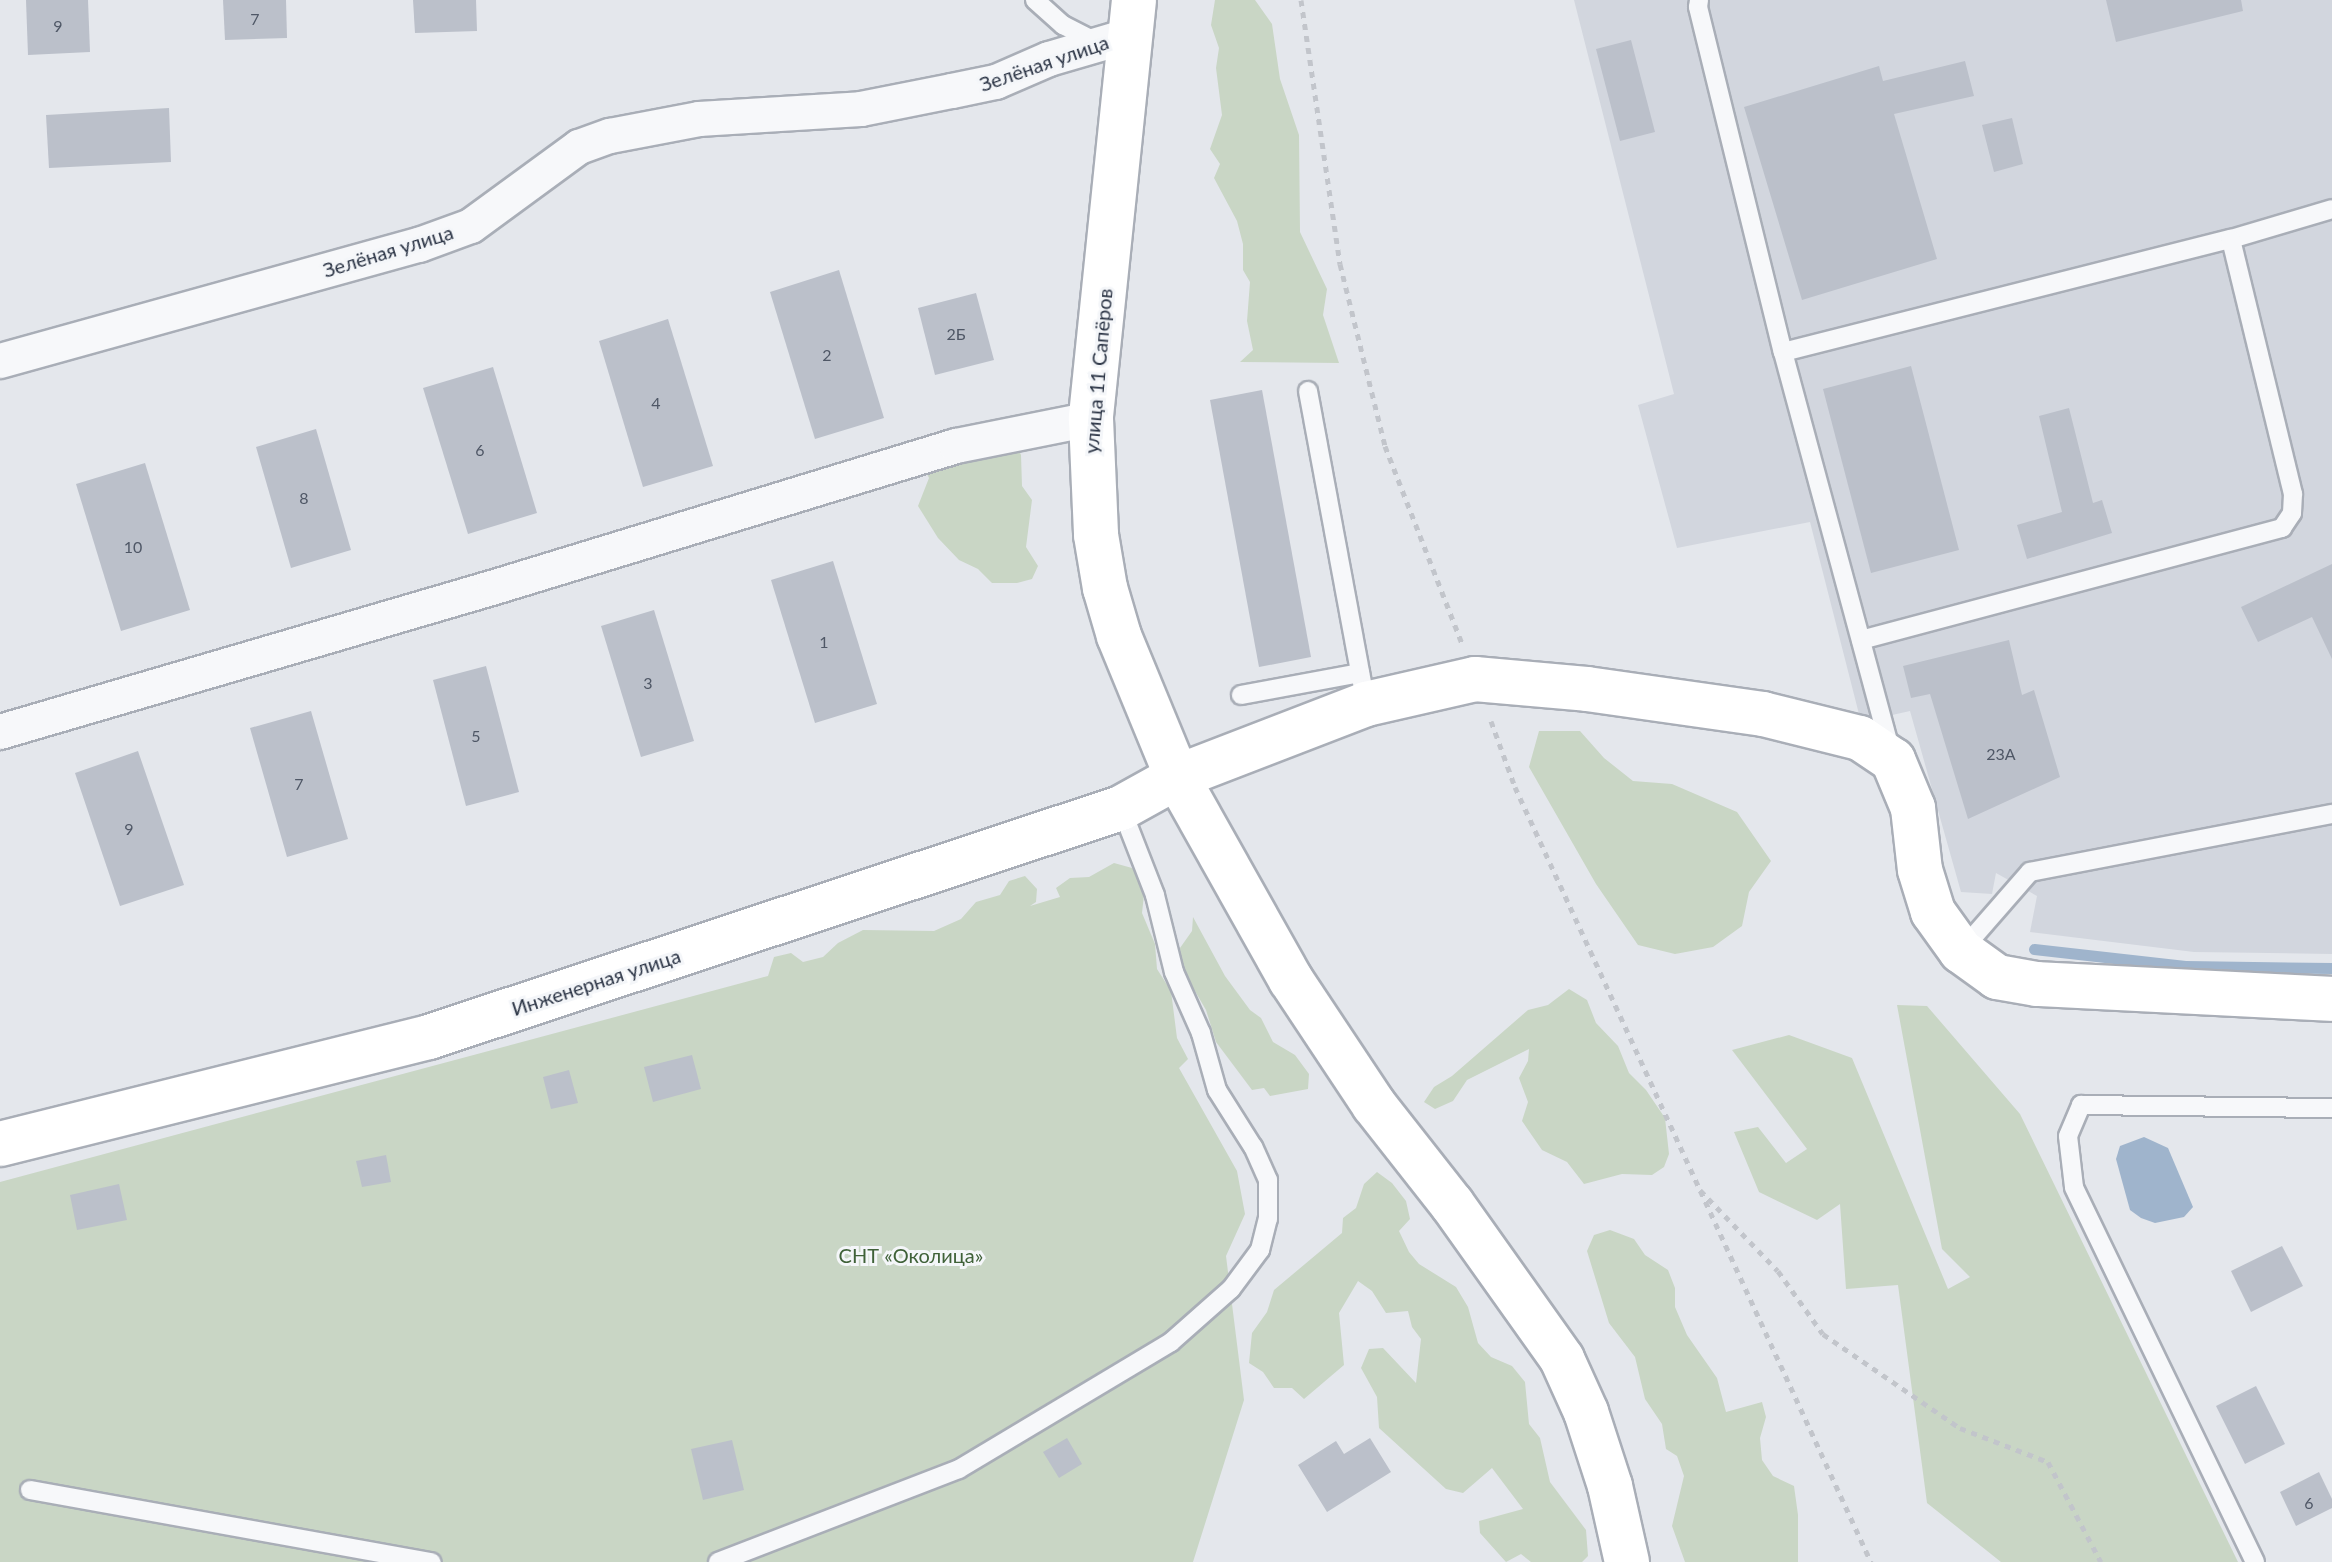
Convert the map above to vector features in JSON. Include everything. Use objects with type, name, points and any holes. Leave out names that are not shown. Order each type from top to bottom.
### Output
[{"type":"street","name":"Зелёная улица","points":[[0,361],[419,245],[471,226],[579,147],[610,136],[699,119],[861,109],[996,82],[1121,26]]},
{"type":"street","name":"улица 11 Сапёров","points":[[1121,26],[1091,419],[1091,472],[1105,588],[1119,636],[1177,777],[1291,980],[1374,1105],[1452,1204],[1562,1359],[1591,1427],[1627,1562]]},
{"type":"street","points":[[0,732],[495,587],[956,446],[1091,419]]},
{"type":"street","name":"Инженерная улица","points":[[0,1144],[429,1037],[1121,808],[1177,777],[1363,688],[1475,679],[1587,689],[1763,714],[1860,738],[1893,760]]},
{"type":"street","points":[[1893,760],[1913,808],[1920,870],[1933,912],[1961,951],[1997,977],[2037,984],[2332,999]]},
{"type":"lane","points":[[1035,0],[1063,25],[1121,26]]},
{"type":"lane","points":[[1699,0],[1783,352],[1893,760]]},
{"type":"lane","points":[[1783,352],[2231,239],[2332,209]]},
{"type":"lane","points":[[1861,640],[2282,528],[2292,513],[2293,494],[2231,239]]},
{"type":"lane","points":[[1241,695],[1363,688],[1308,391]]},
{"type":"lane","points":[[718,1562],[959,1469],[1171,1342],[1231,1289],[1260,1250],[1268,1219],[1268,1180],[1253,1147],[1217,1090],[1201,1033],[1174,972],[1155,895],[1121,808]]},
{"type":"lane","points":[[1961,951],[2030,872],[2332,814]]},
{"type":"lane","points":[[2255,1562],[2074,1187],[2068,1136],[2081,1105],[2332,1108]]},
{"type":"lane","points":[[30,1490],[432,1562]]},
{"type":"path","points":[[1301,0],[1340,264],[1385,446],[1515,787],[1696,1187],[1871,1562]]},
{"type":"path","points":[[1696,1187],[1778,1271],[1823,1334],[1960,1428],[2048,1462],[2101,1562]]},
{"type":"shaded area","points":[[1574,0],[2332,0],[2332,954],[2194,952],[2030,932],[2037,896],[1996,873],[1992,894],[1961,892],[1910,711],[1861,722],[1810,522],[1677,548],[1638,405],[1674,394]]},
{"type":"green space","points":[[1215,0],[1255,0],[1272,24],[1280,79],[1299,135],[1300,232],[1327,289],[1323,315],[1339,363],[1240,362],[1253,350],[1247,321],[1250,282],[1243,270],[1243,244],[1237,221],[1214,178],[1220,164],[1210,149],[1222,115],[1216,68],[1219,48],[1211,25]]},
{"type":"green space","points":[[1011,433],[1021,455],[1022,486],[1032,500],[1026,547],[1038,566],[1032,579],[1017,583],[992,583],[978,569],[959,560],[938,538],[918,506],[929,478],[920,459]]},
{"type":"green space","points":[[1539,731],[1580,731],[1604,758],[1633,781],[1672,784],[1737,812],[1771,861],[1749,892],[1742,926],[1713,947],[1675,954],[1638,945],[1596,884],[1529,767]]},
{"type":"green space","name":"СНТ «Околица»","points":[[1114,863],[1132,868],[1145,886],[1142,913],[1155,944],[1157,969],[1171,991],[1177,1038],[1188,1059],[1179,1068],[1237,1171],[1245,1214],[1226,1256],[1244,1400],[1193,1562],[0,1562],[0,1182],[768,976],[774,957],[791,953],[803,962],[823,957],[838,943],[863,930],[934,931],[961,919],[976,902],[1000,895],[1009,881],[1025,876],[1037,889],[1036,902],[1030,906],[1060,897],[1056,888],[1070,878],[1089,877]]},
{"type":"green space","points":[[1193,917],[1225,976],[1250,1010],[1261,1018],[1273,1042],[1295,1055],[1309,1074],[1308,1089],[1270,1096],[1264,1088],[1252,1090],[1216,1042],[1206,1010],[1181,967],[1180,948],[1192,931]]},
{"type":"green space","points":[[1569,989],[1587,1000],[1596,1023],[1618,1046],[1629,1073],[1646,1090],[1665,1118],[1669,1154],[1664,1167],[1652,1175],[1622,1174],[1584,1184],[1567,1162],[1542,1150],[1522,1121],[1528,1102],[1519,1078],[1528,1061],[1529,1049],[1467,1080],[1453,1101],[1435,1109],[1424,1102],[1434,1087],[1452,1076],[1528,1010],[1548,1005]]},
{"type":"green space","points":[[1897,1005],[1927,1006],[2020,1114],[2238,1562],[2001,1562],[1927,1503],[1898,1285],[1846,1289],[1840,1204],[1817,1220],[1759,1192],[1734,1132],[1758,1127],[1786,1163],[1807,1149],[1732,1050],[1789,1035],[1852,1058],[1948,1289],[1970,1277],[1942,1249]]},
{"type":"green space","points":[[1377,1172],[1392,1183],[1406,1201],[1410,1219],[1399,1231],[1409,1252],[1419,1264],[1456,1287],[1468,1307],[1478,1343],[1491,1357],[1512,1366],[1525,1382],[1529,1424],[1540,1438],[1550,1482],[1586,1530],[1588,1556],[1582,1562],[1531,1562],[1521,1554],[1506,1562],[1480,1533],[1479,1521],[1523,1509],[1492,1468],[1463,1493],[1446,1489],[1379,1428],[1377,1397],[1361,1368],[1369,1349],[1383,1348],[1416,1383],[1421,1339],[1412,1327],[1408,1311],[1386,1313],[1372,1291],[1358,1281],[1339,1313],[1344,1365],[1304,1399],[1292,1388],[1274,1388],[1263,1372],[1249,1363],[1252,1333],[1267,1312],[1274,1290],[1342,1233],[1343,1218],[1356,1208],[1364,1184]]},
{"type":"green space","points":[[1610,1230],[1634,1239],[1645,1255],[1668,1270],[1675,1288],[1675,1307],[1687,1335],[1717,1378],[1726,1412],[1762,1402],[1766,1417],[1760,1438],[1762,1460],[1773,1476],[1794,1486],[1798,1515],[1798,1562],[1685,1562],[1672,1526],[1684,1476],[1677,1456],[1666,1449],[1662,1424],[1645,1399],[1635,1357],[1609,1323],[1587,1251],[1594,1235]]},
{"type":"water","points":[[2144,1137],[2168,1148],[2193,1207],[2184,1217],[2155,1223],[2130,1210],[2116,1159],[2120,1146]]},
{"type":"building","points":[[26,0],[88,0],[90,52],[28,55]]},
{"type":"building","points":[[223,0],[286,0],[287,38],[225,40]]},
{"type":"building","points":[[413,0],[476,0],[477,31],[415,33]]},
{"type":"building","points":[[2106,0],[2241,0],[2243,11],[2116,42]]},
{"type":"building","points":[[1631,40],[1655,132],[1620,141],[1596,49]]},
{"type":"building","points":[[1965,61],[1974,96],[1894,114],[1937,259],[1802,300],[1744,107],[1879,66],[1883,81]]},
{"type":"building","points":[[169,108],[171,162],[49,168],[46,115]]},
{"type":"building","points":[[2012,118],[2023,164],[1994,172],[1982,125]]},
{"type":"building","points":[[839,270],[884,418],[815,439],[770,292]]},
{"type":"building","points":[[976,293],[994,360],[935,375],[918,308]]},
{"type":"building","points":[[668,319],[713,466],[643,487],[599,341]]},
{"type":"building","points":[[1911,366],[1959,550],[1871,573],[1823,389]]},
{"type":"building","points":[[493,367],[537,513],[468,534],[423,388]]},
{"type":"building","points":[[1262,390],[1311,657],[1259,667],[1210,400]]},
{"type":"building","points":[[2069,408],[2093,503],[2102,500],[2112,533],[2027,559],[2017,525],[2062,512],[2039,416]]},
{"type":"building","points":[[316,429],[351,550],[291,568],[256,447]]},
{"type":"building","points":[[145,463],[190,610],[121,631],[76,484]]},
{"type":"building","points":[[833,561],[877,704],[815,723],[771,580]]},
{"type":"building","points":[[2332,564],[2332,659],[2312,617],[2258,642],[2241,607]]},
{"type":"building","points":[[654,610],[694,741],[641,757],[601,626]]},
{"type":"building","points":[[2009,640],[2022,695],[2034,690],[2060,777],[1968,819],[1930,694],[1911,698],[1903,666]]},
{"type":"building","points":[[486,666],[519,792],[466,806],[433,680]]},
{"type":"building","points":[[311,711],[348,839],[287,857],[250,728]]},
{"type":"building","points":[[138,751],[184,885],[120,906],[75,773]]},
{"type":"building","points":[[692,1055],[701,1089],[653,1102],[644,1067]]},
{"type":"building","points":[[569,1070],[578,1103],[551,1109],[543,1077]]},
{"type":"building","points":[[386,1155],[391,1182],[362,1187],[356,1161]]},
{"type":"building","points":[[119,1184],[127,1220],[77,1230],[70,1195]]},
{"type":"building","points":[[2282,1246],[2303,1286],[2251,1312],[2231,1271]]},
{"type":"building","points":[[2256,1386],[2285,1444],[2245,1464],[2216,1406]]},
{"type":"building","points":[[1067,1438],[1082,1464],[1059,1478],[1043,1452]]},
{"type":"building","points":[[1370,1438],[1391,1472],[1327,1512],[1298,1465],[1336,1441],[1344,1454]]},
{"type":"building","points":[[732,1440],[744,1490],[703,1500],[691,1449]]},
{"type":"building","points":[[2319,1472],[2332,1499],[2332,1508],[2296,1526],[2280,1492]]},
{"type":"waterway","points":[[2034,949],[2185,966],[2332,968]]}]
